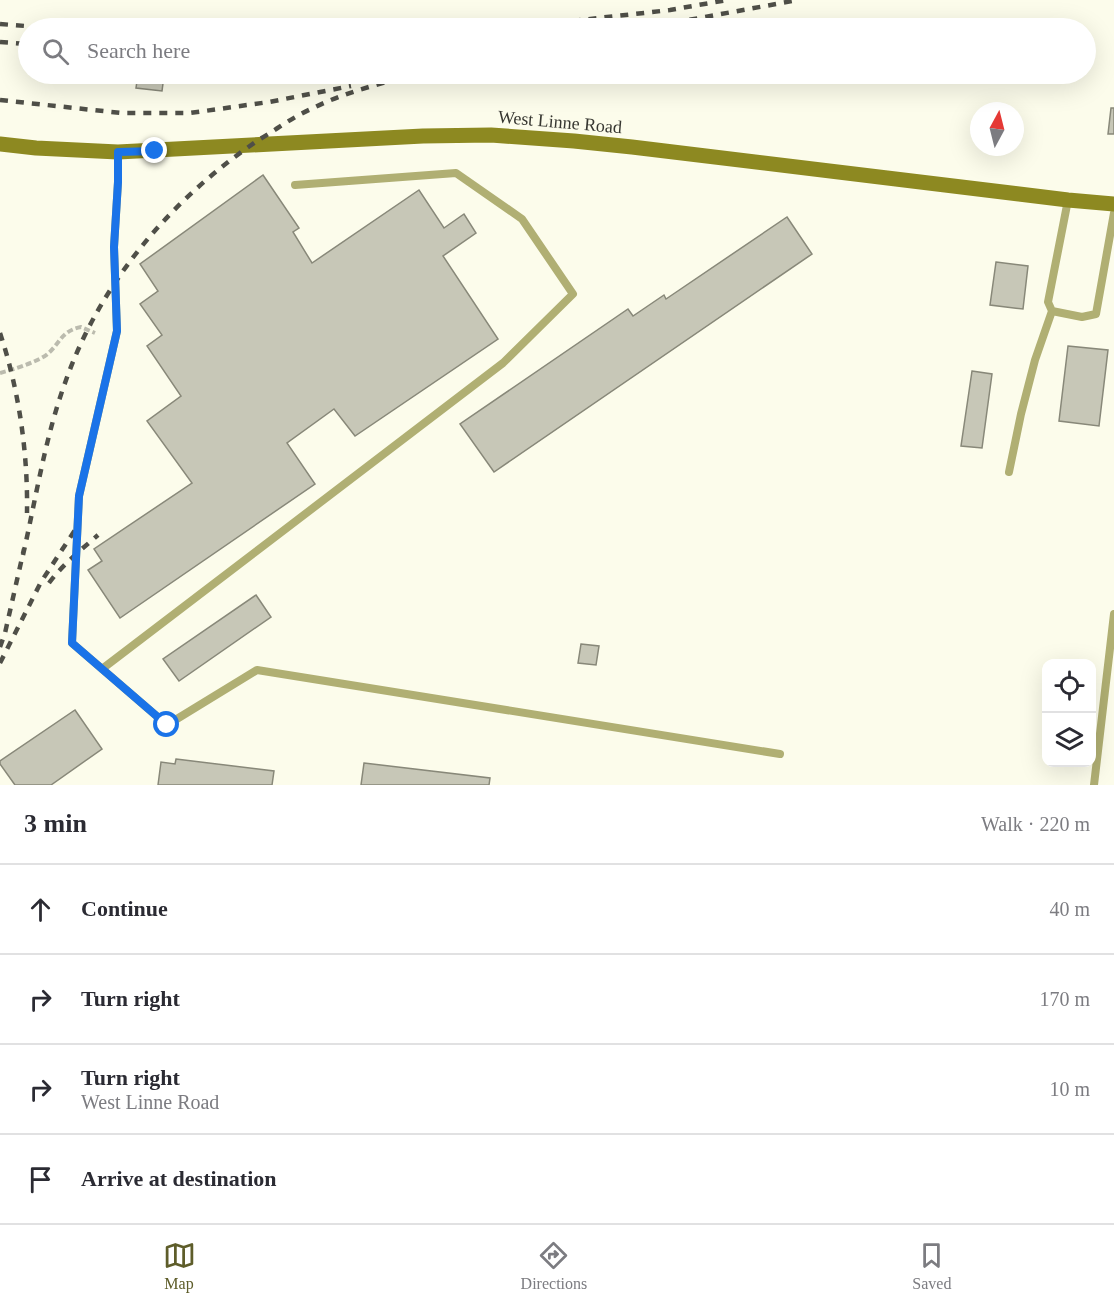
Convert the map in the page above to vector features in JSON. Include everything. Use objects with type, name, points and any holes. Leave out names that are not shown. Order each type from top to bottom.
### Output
[{"type":"street","name":"West Linne Road","points":[[0,144],[57,150],[118,152],[423,136],[510,136],[609,145],[1114,204]]},
{"type":"lane","points":[[118,152],[114,247],[117,331],[79,496],[72,643],[167,725],[257,670],[780,754]]},
{"type":"lane","points":[[102,669],[503,363],[573,294],[522,219],[456,172],[295,185]]},
{"type":"lane","points":[[1010,472],[1021,414],[1035,360],[1052,311],[1048,302],[1068,200]]},
{"type":"lane","points":[[1052,311],[1082,317],[1096,314],[1114,213]]},
{"type":"lane","points":[[1094,785],[1114,614]]},
{"type":"path","points":[[0,374],[43,357],[68,331],[81,327],[95,333]]},
{"type":"building","points":[[137,84],[163,84],[162,91],[136,88]]},
{"type":"building","points":[[1111,108],[1114,108],[1114,134],[1108,134]]},
{"type":"building","points":[[263,175],[299,228],[293,232],[312,263],[419,190],[444,228],[464,214],[476,233],[443,256],[498,339],[355,436],[334,409],[287,443],[315,484],[120,618],[88,570],[102,561],[94,549],[192,483],[147,421],[181,396],[147,346],[162,335],[140,304],[158,291],[140,264]]},
{"type":"building","points":[[787,217],[812,254],[494,472],[460,424],[628,309],[633,316],[664,295],[666,299]]},
{"type":"building","points":[[996,262],[1028,266],[1023,309],[990,305]]},
{"type":"building","points":[[1068,346],[1108,350],[1099,426],[1059,421]]},
{"type":"building","points":[[972,371],[992,374],[982,448],[961,446]]},
{"type":"building","points":[[256,595],[271,617],[179,681],[163,659]]},
{"type":"building","points":[[581,644],[599,646],[596,665],[578,663]]},
{"type":"building","points":[[75,710],[102,749],[51,785],[15,785],[0,761]]},
{"type":"building","points":[[176,759],[274,771],[272,785],[158,785],[161,762],[175,764]]},
{"type":"building","points":[[364,763],[490,778],[489,785],[361,785]]},
{"type":"railway","points":[[598,18],[670,10],[727,0]]},
{"type":"railway","points":[[699,18],[798,0]]},
{"type":"railway","points":[[0,24],[18,25]]},
{"type":"railway","points":[[0,42],[18,43]]},
{"type":"railway","points":[[23,555],[46,447],[65,383],[98,311],[119,277],[143,245],[197,188],[260,139],[304,112],[350,93],[381,84]]},
{"type":"railway","points":[[0,100],[121,113],[190,113],[269,102],[351,86]]},
{"type":"railway","points":[[0,333],[21,422],[26,468],[27,513]]},
{"type":"railway","points":[[0,663],[41,582],[75,530]]},
{"type":"railway","points":[[49,583],[66,563],[98,535]]},
{"type":"railway","points":[[0,647],[24,549]]},
{"type":"route","points":[[155,151],[118,152],[114,247],[117,331],[79,496],[72,643],[167,725]]}]
